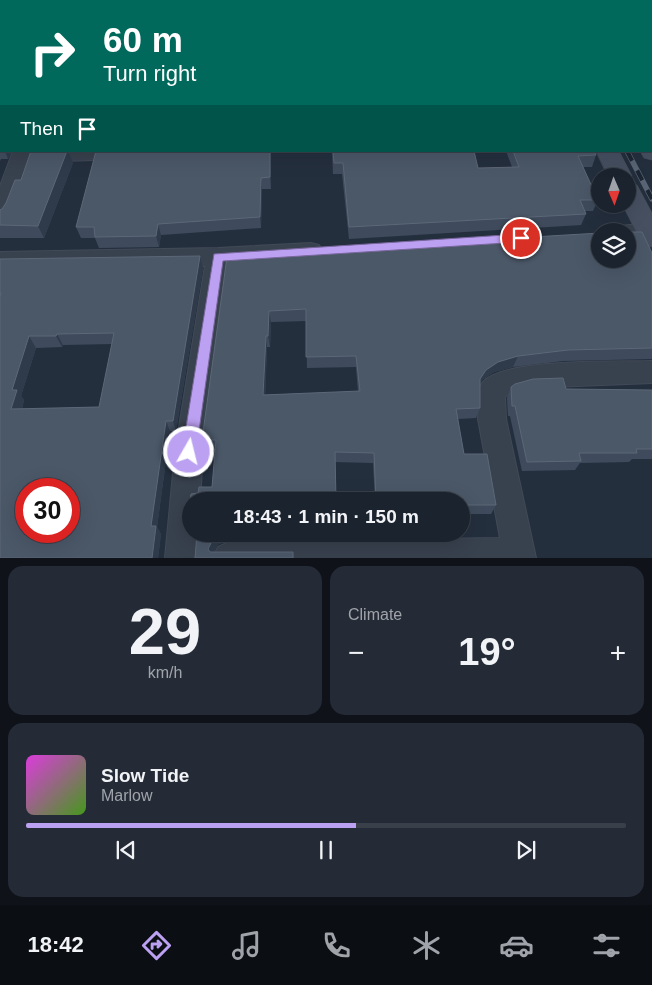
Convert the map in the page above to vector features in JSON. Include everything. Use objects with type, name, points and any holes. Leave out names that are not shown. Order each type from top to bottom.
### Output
[{"type":"main road","points":[[608,152],[616,168]]},
{"type":"main road","points":[[636,213],[643,234]]},
{"type":"street","points":[[0,215],[22,154],[148,153]]},
{"type":"street","points":[[0,261],[218,257],[335,249]]},
{"type":"street","points":[[181,558],[189,452],[218,257]]},
{"type":"street","points":[[228,558],[519,556],[492,419],[490,403],[492,391],[502,383],[528,378],[652,372]]},
{"type":"building","points":[[31,152],[67,152],[38,226],[0,225],[0,210],[6,203],[15,180],[21,180]]},
{"type":"building","points":[[96,152],[270,152],[270,177],[261,178],[260,217],[158,224],[156,236],[95,237],[94,227],[76,227]]},
{"type":"building","points":[[333,152],[474,152],[478,168],[519,167],[513,152],[594,152],[596,155],[578,156],[591,185],[591,200],[580,200],[586,214],[349,227],[343,163],[334,163]]},
{"type":"building","points":[[636,232],[642,232],[652,253],[652,348],[568,350],[518,356],[498,362],[486,370],[480,379],[480,408],[456,409],[464,454],[487,454],[496,505],[470,505],[470,492],[376,492],[374,453],[335,452],[336,492],[198,492],[199,487],[212,487],[216,440],[202,440],[227,257],[279,256],[279,252],[591,234],[591,268],[636,268]],"holes":[[[306,309],[306,357],[356,356],[360,391],[263,395],[269,311]]]},
{"type":"building","points":[[200,256],[173,421],[166,421],[151,526],[156,526],[152,558],[0,558],[0,259]],"holes":[[[114,333],[99,407],[11,409],[17,390],[12,390],[29,336]]]},
{"type":"building","points":[[563,378],[566,389],[652,390],[652,449],[636,449],[637,453],[579,453],[581,461],[527,462],[515,406],[512,406],[511,387],[533,379]]},
{"type":"building","points":[[196,542],[212,542],[208,549],[210,552],[293,552],[293,558],[195,558]]},
{"type":"railway","points":[[628,152],[652,199]]},
{"type":"route","points":[[189,452],[218,257],[521,238]]}]
